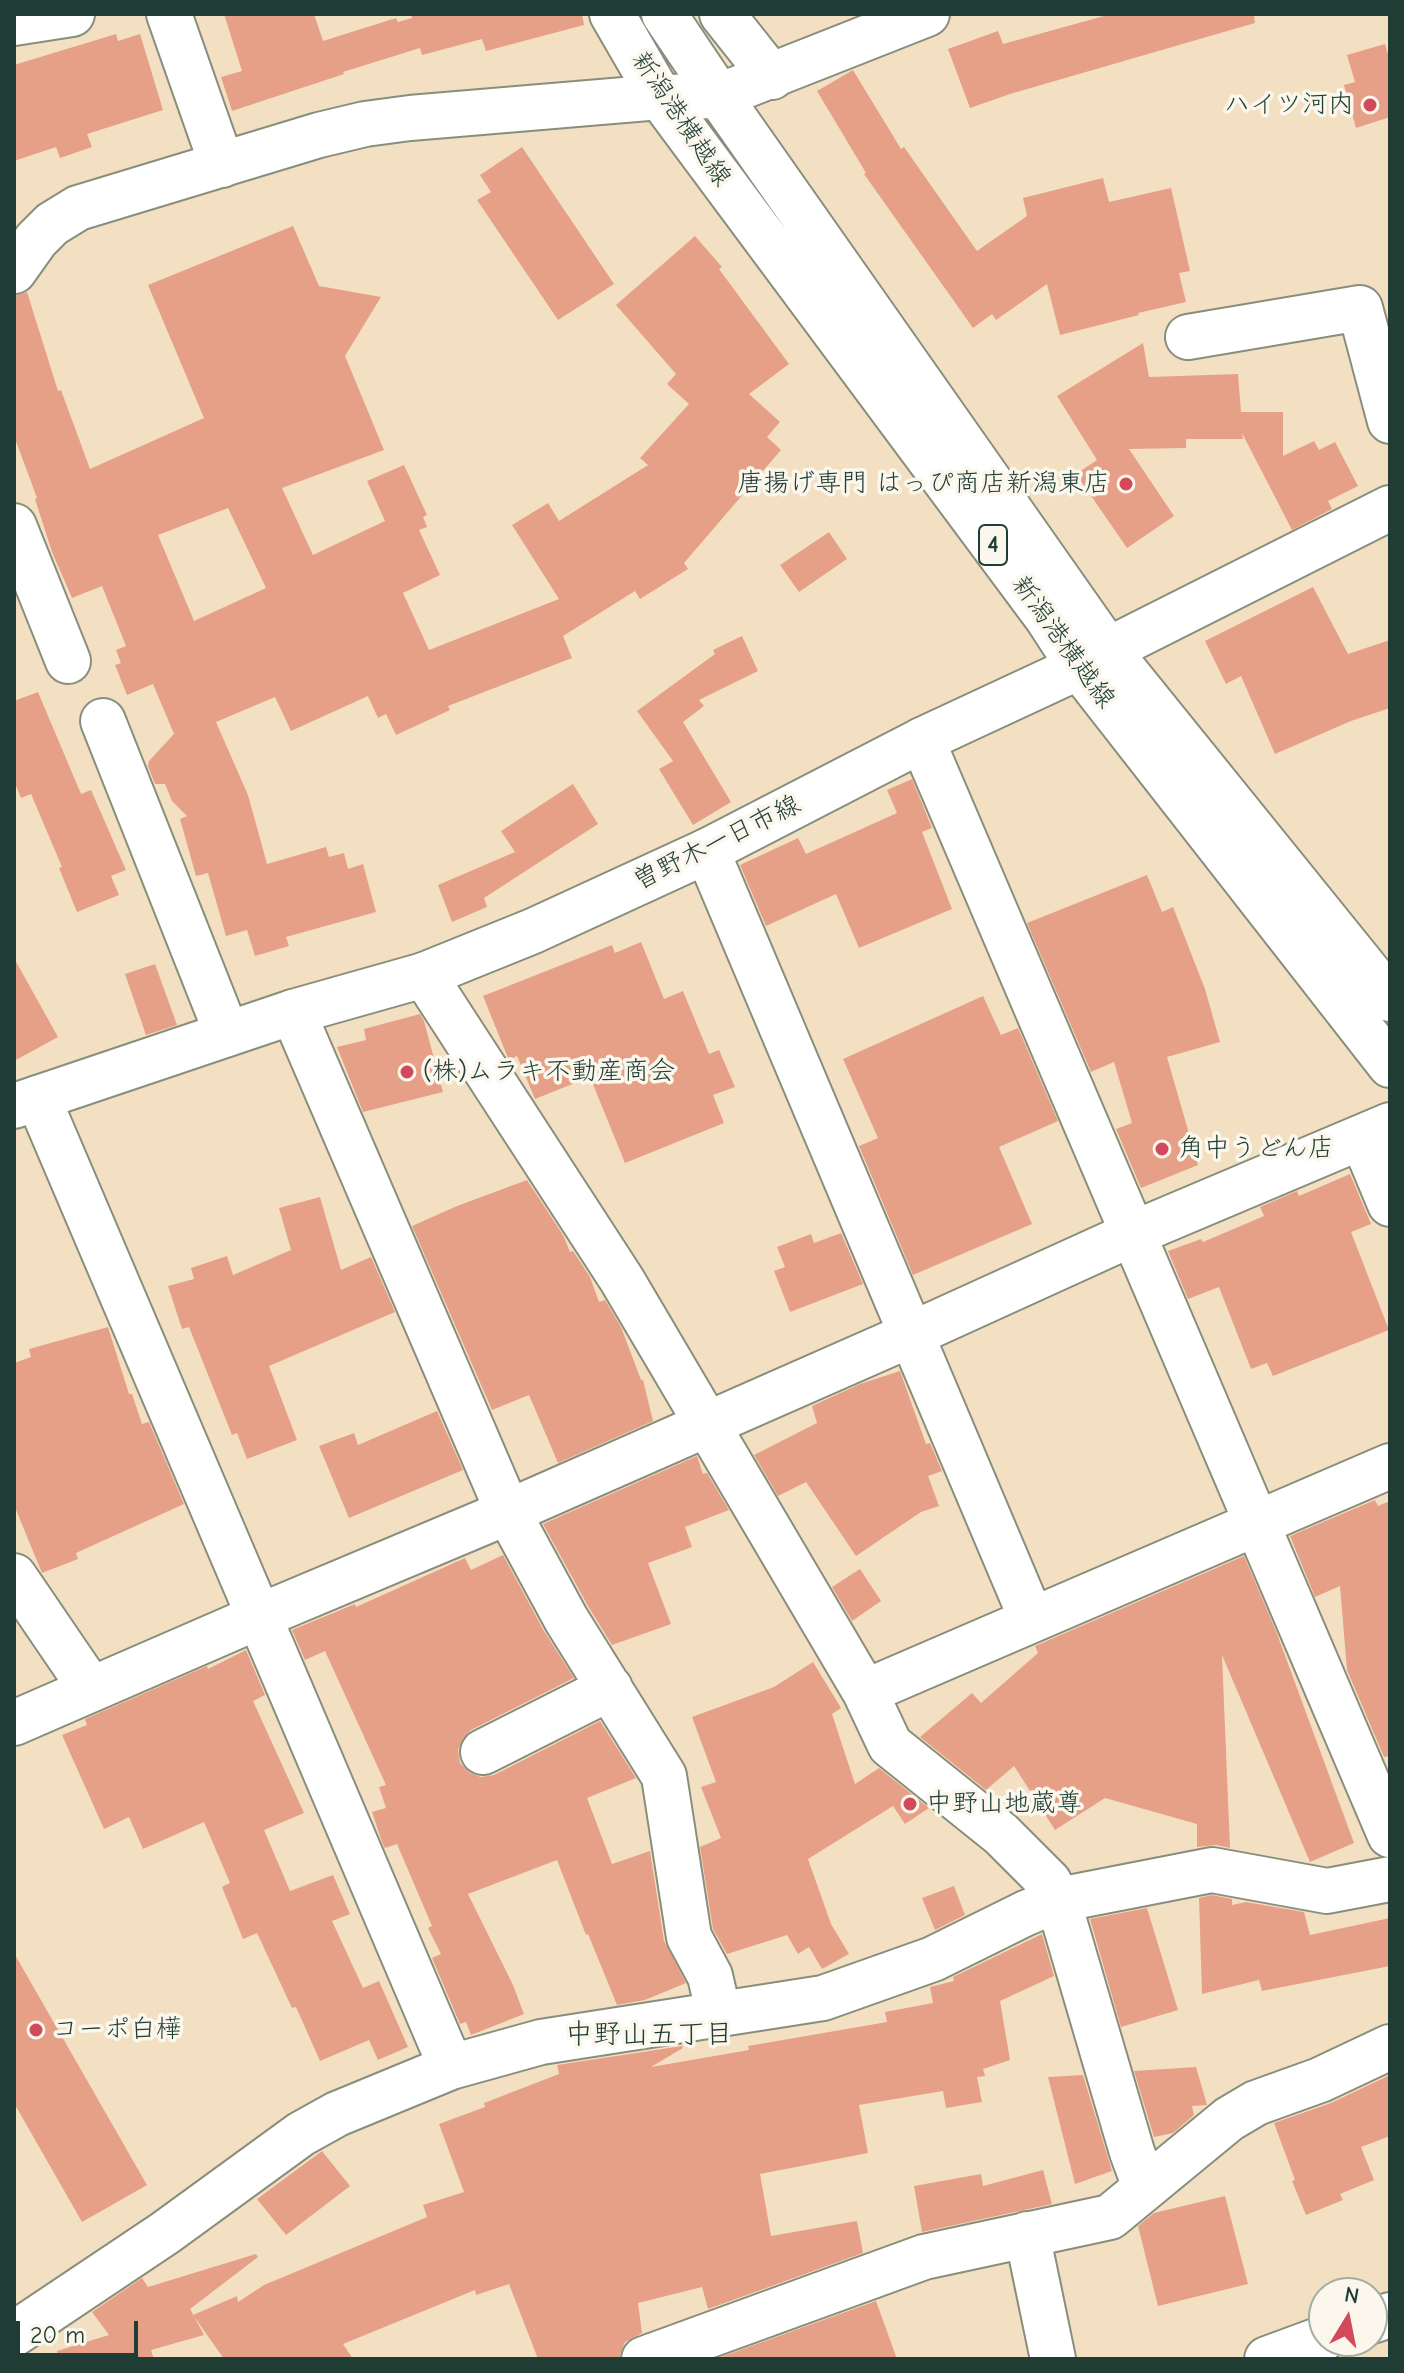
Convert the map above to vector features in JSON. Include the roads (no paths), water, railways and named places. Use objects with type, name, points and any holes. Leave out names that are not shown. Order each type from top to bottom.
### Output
[{"type":"street","points":[[14,23],[72,14]]},
{"type":"street","points":[[169,14],[222,165]]},
{"type":"street","name":"新潟港横越線","points":[[612,14],[660,97],[1048,619],[1094,659],[1390,999]]},
{"type":"street","name":"新潟港横越線","points":[[664,14],[800,209],[1094,659],[1390,1065]]},
{"type":"street","points":[[722,14],[772,77]]},
{"type":"street","points":[[14,271],[52,224],[78,208],[319,135],[410,118],[660,97],[719,96],[927,14]]},
{"type":"street","points":[[1188,337],[1360,308],[1390,421]]},
{"type":"street","name":"曽野木一日市線","points":[[26,1102],[293,1012],[424,975],[533,931],[707,851],[922,740],[1094,659],[1390,508]]},
{"type":"street","points":[[14,526],[68,661]]},
{"type":"street","points":[[103,721],[227,1034]]},
{"type":"street","points":[[922,740],[1390,1835]]},
{"type":"street","points":[[707,851],[1032,1620]]},
{"type":"street","points":[[424,975],[622,1280],[865,1692],[890,1745],[1001,1834],[1049,1882],[1058,1900],[1145,2187]]},
{"type":"street","points":[[293,1012],[508,1512],[566,1619],[664,1776],[689,1937],[710,1976],[719,2015]]},
{"type":"street","points":[[26,1102],[258,1617],[451,2067]]},
{"type":"street","points":[[14,1723],[508,1512],[1132,1234],[1376,1131],[1390,1204]]},
{"type":"street","points":[[865,1692],[1390,1466]]},
{"type":"street","points":[[14,1576],[91,1689]]},
{"type":"street","points":[[483,1752],[610,1688]]},
{"type":"street","points":[[14,2334],[165,2233],[301,2134],[337,2114],[451,2067],[541,2042],[823,1998],[933,1959],[1058,1900],[1212,1870],[1327,1891],[1390,1879]]},
{"type":"street","points":[[644,2359],[924,2257],[1110,2217],[1229,2119],[1256,2103],[1320,2080],[1390,2047]]},
{"type":"street","points":[[1027,2234],[1053,2359]]},
{"type":"place","name":"ハイツ河内","points":[[1370,105]]},
{"type":"place","name":"唐揚げ専門 はっぴ商店新潟東店","points":[[1126,484]]},
{"type":"place","name":"(株)ムラキ不動産商会","points":[[407,1072]]},
{"type":"place","name":"角中うどん店","points":[[1162,1149]]},
{"type":"place","name":"中野山地蔵尊","points":[[910,1804]]},
{"type":"place","name":"コーポ白樺","points":[[36,2030]]},
{"type":"district","name":"中野山五丁目","points":[[649,2035]]}]
